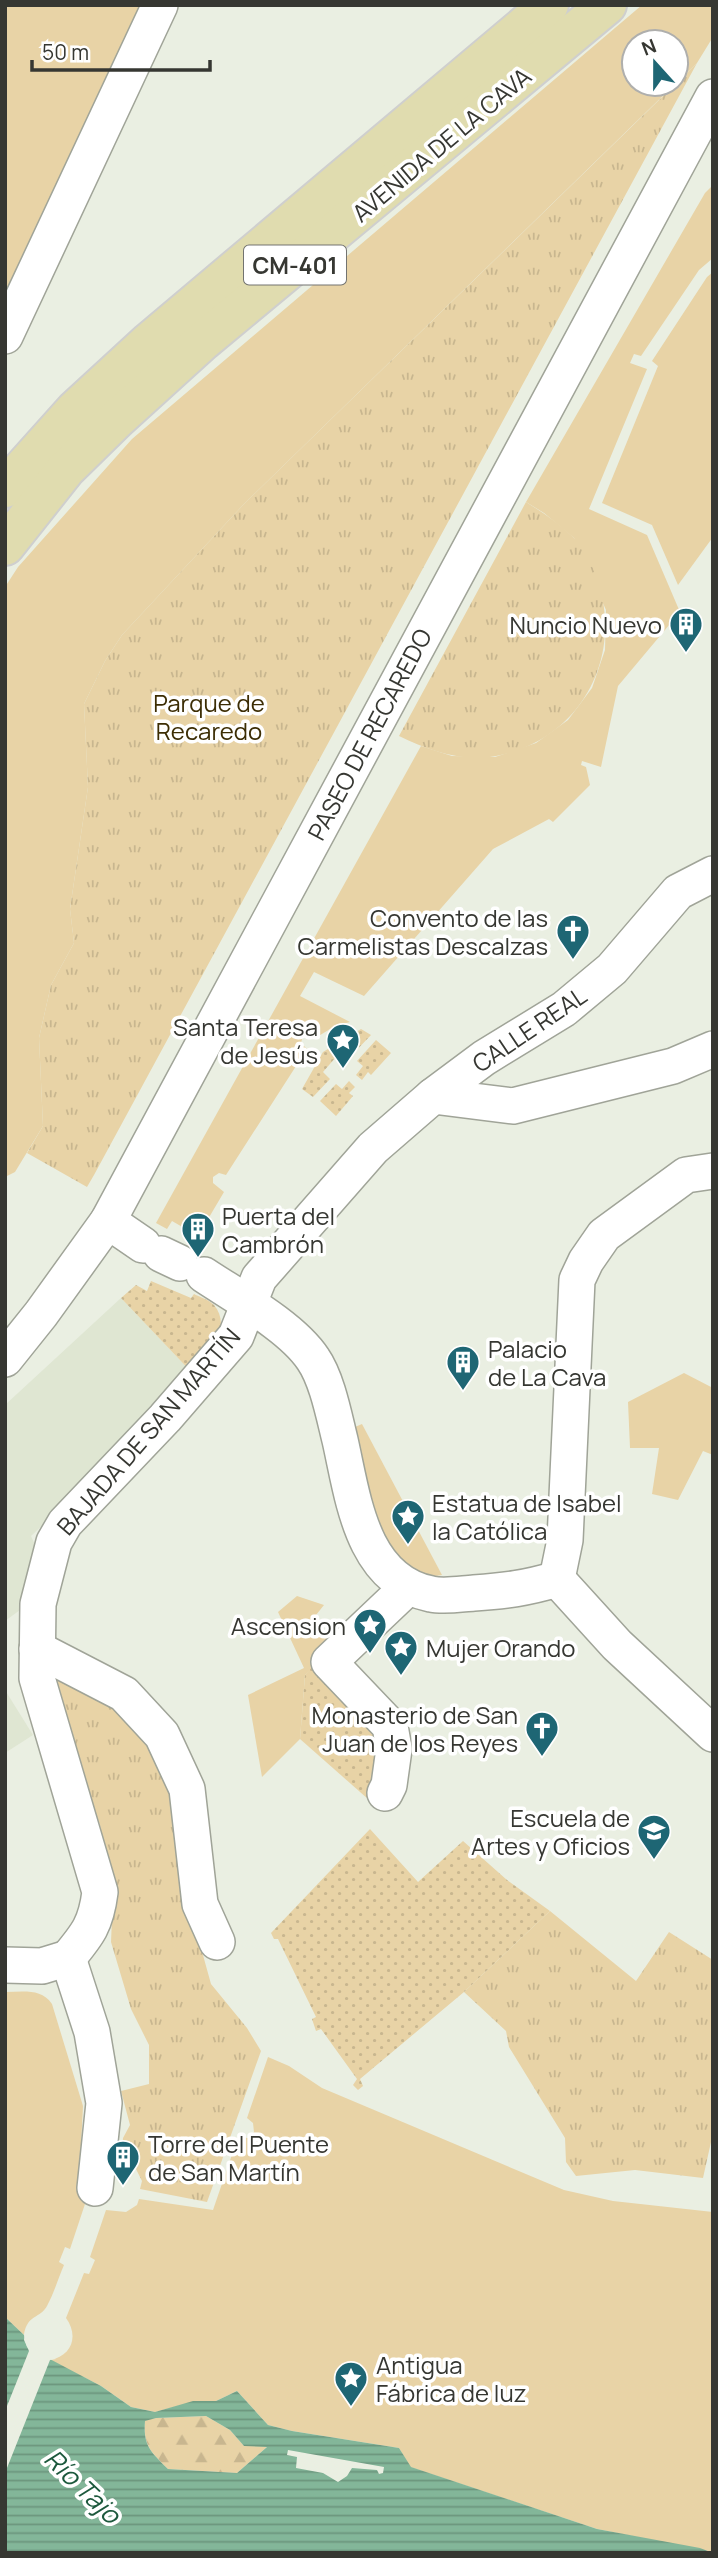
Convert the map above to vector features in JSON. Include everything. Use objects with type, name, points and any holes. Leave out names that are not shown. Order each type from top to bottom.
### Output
[{"type":"main road","name":"AVENIDA DE LA CAVA","points":[[5,488],[18,464],[149,341],[549,5]]},
{"type":"main road","name":"AVENIDA DE LA CAVA","points":[[5,546],[66,469],[203,341],[607,5]]},
{"type":"street","points":[[5,336],[160,5]]},
{"type":"street","name":"PASEO DE RECAREDO","points":[[5,1359],[108,1221],[713,97]]},
{"type":"street","name":"CALLE REAL","points":[[249,1306],[259,1278],[373,1148],[433,1096],[484,1058],[564,1009],[612,969],[678,892],[713,874]]},
{"type":"street","points":[[433,1096],[513,1106],[673,1066],[713,1049]]},
{"type":"street","points":[[557,1578],[565,1540],[577,1280],[604,1235],[686,1175],[713,1171]]},
{"type":"street","points":[[108,1221],[249,1306],[299,1341],[315,1361],[332,1408],[358,1518],[372,1551],[391,1576],[408,1587],[433,1595],[524,1589],[557,1578]]},
{"type":"street","name":"BAJADA DE SAN MARTÍN","points":[[68,1958],[86,1937],[97,1916],[100,1892],[37,1678],[38,1604],[54,1542],[65,1523],[165,1418],[236,1336],[249,1306]]},
{"type":"street","points":[[557,1578],[617,1645],[712,1731]]},
{"type":"street","points":[[385,1793],[389,1785],[394,1749],[390,1726],[329,1662],[408,1587]]},
{"type":"street","points":[[37,1650],[124,1694],[162,1735],[187,1789],[201,1904],[217,1942]]},
{"type":"street","points":[[5,1965],[42,1966],[68,1958],[92,2032],[104,2103],[95,2188]]},
{"type":"shaded area","points":[[121,1298],[197,1378],[31,1536],[35,1545],[20,1610],[5,1621],[5,1405]]},
{"type":"shaded area","points":[[5,1690],[33,1735],[5,1753]]},
{"type":"green space","points":[[5,5],[148,5],[5,314]]},
{"type":"green space","points":[[642,5],[713,5],[713,37],[690,70],[690,28],[620,28],[620,98],[661,98],[244,504],[122,635],[105,661],[84,704],[88,787],[70,909],[74,943],[51,985],[39,1038],[43,1126],[15,1172],[5,1177],[5,587],[18,567],[132,439]]},
{"type":"green space","name":"Parque de Recaredo","points":[[661,98],[678,98],[87,1187],[27,1153],[43,1126],[39,1038],[51,985],[74,943],[70,909],[88,787],[84,704],[105,661],[122,635],[244,504]]},
{"type":"green space","points":[[713,185],[713,258],[699,270],[641,356],[634,354],[630,363],[647,369],[589,509],[647,535],[680,612],[618,686],[601,767],[582,761],[581,765],[586,767],[590,785],[553,822],[549,819],[493,849],[364,996],[314,972],[300,996],[350,1022],[335,1026],[317,1037],[311,1032],[303,1035],[301,1043],[307,1049],[226,1175],[219,1173],[213,1177],[213,1183],[224,1192],[198,1236],[172,1221],[167,1229],[156,1223],[421,746],[452,756],[495,757],[536,743],[568,720],[592,688],[605,650],[606,610],[574,538],[526,502],[705,193]]},
{"type":"green space","points":[[713,272],[713,537],[678,585],[652,525],[602,503],[658,366],[652,361],[707,277]]},
{"type":"green space","points":[[526,502],[556,522],[578,542],[596,575],[605,617],[604,645],[597,671],[586,695],[570,717],[549,734],[524,748],[496,756],[471,758],[446,754],[399,736]]},
{"type":"green space","points":[[361,1029],[371,1035],[351,1056],[343,1049],[323,1072],[330,1079],[313,1097],[302,1089],[323,1052]]},
{"type":"green space","points":[[376,1040],[391,1053],[371,1075],[368,1072],[362,1080],[356,1075],[363,1066],[357,1061]]},
{"type":"green space","points":[[349,1081],[355,1087],[349,1093],[353,1096],[336,1116],[320,1101],[336,1084],[342,1089]]},
{"type":"green space","points":[[151,1281],[191,1298],[194,1294],[214,1305],[219,1314],[221,1323],[217,1343],[197,1378],[121,1298],[136,1285],[147,1291]]},
{"type":"green space","points":[[684,1373],[713,1388],[713,1455],[703,1451],[678,1500],[652,1494],[659,1448],[630,1448],[628,1402]]},
{"type":"green space","points":[[362,1424],[442,1575],[423,1578],[398,1564],[372,1518],[355,1427]]},
{"type":"green space","points":[[297,1596],[324,1605],[312,1620],[338,1644],[305,1675],[300,1739],[262,1777],[248,1695],[304,1668],[278,1612]]},
{"type":"green space","points":[[313,1666],[383,1732],[378,1784],[368,1799],[300,1739],[305,1675]]},
{"type":"green space","points":[[54,1676],[111,1699],[133,1720],[175,1788],[193,1919],[211,1984],[247,2028],[261,2051],[207,2202],[140,2189],[142,2181],[135,2167],[121,2164],[123,2138],[130,2125],[121,2091],[149,2084],[149,2045],[131,2009],[111,1942],[112,1918],[100,1825],[54,1701]]},
{"type":"green space","points":[[370,1829],[418,1882],[463,1841],[507,1880],[550,1911],[464,1992],[360,2079],[363,2086],[358,2090],[353,2085],[357,2079],[321,2029],[316,2031],[312,2019],[316,2017],[278,1939],[274,1939],[271,1933]]},
{"type":"green space","points":[[550,1911],[636,1981],[669,1932],[713,1960],[713,2133],[703,2178],[635,2170],[576,2176],[566,2162],[565,2138],[509,2047],[506,2031],[464,1992]]},
{"type":"green space","points":[[5,1992],[37,1993],[52,2004],[83,2106],[79,2185],[81,2200],[85,2204],[70,2249],[65,2247],[59,2262],[64,2265],[49,2301],[44,2310],[28,2323],[24,2335],[5,2317]]},
{"type":"green space","points":[[268,2057],[289,2066],[322,2088],[564,2190],[613,2201],[713,2212],[713,2552],[597,2529],[410,2467],[399,2448],[268,2425],[237,2391],[216,2401],[193,2402],[155,2412],[131,2407],[101,2386],[50,2360],[64,2354],[71,2344],[72,2332],[66,2318],[84,2273],[89,2274],[95,2260],[90,2257],[106,2210],[126,2212],[137,2205],[139,2199],[213,2210],[238,2137],[248,2138],[254,2132],[253,2123],[247,2118]]},
{"type":"green space","points":[[206,2416],[230,2430],[244,2446],[268,2446],[237,2473],[168,2469],[149,2448],[145,2436],[145,2420]]},
{"type":"water","name":"Río Tajo","points":[[5,2317],[24,2335],[27,2347],[101,2386],[131,2407],[155,2412],[193,2401],[216,2401],[237,2391],[268,2425],[399,2448],[411,2467],[597,2529],[700,2548],[713,2553],[5,2553]],"holes":[[[206,2416],[230,2430],[244,2446],[267,2447],[237,2473],[168,2469],[149,2448],[145,2437],[145,2421]],[[288,2450],[384,2467],[383,2473],[352,2468],[347,2476],[338,2482],[323,2473],[296,2468],[297,2457],[287,2455]]]},
{"type":"pier","points":[[25,2331],[31,2348],[56,2359],[50,2360],[5,2473],[5,2411],[29,2351],[24,2340]]},
{"type":"place","name":"Nuncio Nuevo","points":[[686,654]]},
{"type":"place","name":"Convento de las Carmelistas Descalzas","points":[[573,961]]},
{"type":"place","name":"Santa Teresa de Jesús","points":[[343,1070]]},
{"type":"place","name":"Puerta del Cambrón","points":[[198,1259]]},
{"type":"place","name":"Palacio de La Cava","points":[[463,1392]]},
{"type":"place","name":"Estatua de Isabel la Católica","points":[[408,1546]]},
{"type":"place","name":"Ascension","points":[[370,1655]]},
{"type":"place","name":"Mujer Orando","points":[[401,1677]]},
{"type":"place","name":"Monasterio de San Juan de los Reyes","points":[[542,1758]]},
{"type":"place","name":"Escuela de Artes y Oficios","points":[[654,1861]]},
{"type":"place","name":"Torre del Puente de San Martín","points":[[123,2187]]},
{"type":"place","name":"Antigua Fábrica de luz","points":[[351,2408]]}]
